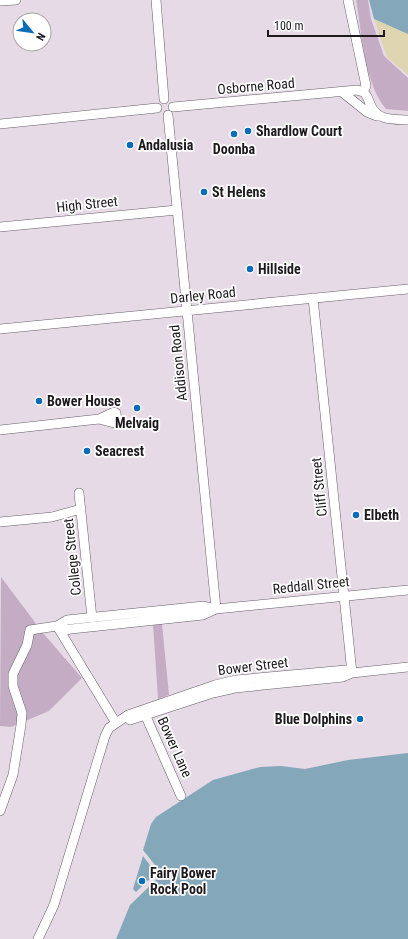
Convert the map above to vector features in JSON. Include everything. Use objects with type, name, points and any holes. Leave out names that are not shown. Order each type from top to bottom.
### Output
[{"type":"street","points":[[0,2],[16,0]]},
{"type":"street","points":[[156,0],[164,99]]},
{"type":"street","points":[[348,0],[366,86],[363,92],[366,94],[372,108],[382,117]]},
{"type":"street","name":"Osborne Road","points":[[170,111],[357,90],[363,92]]},
{"type":"street","points":[[342,92],[367,112],[382,117],[408,120]]},
{"type":"street","points":[[157,108],[158,104],[164,99]]},
{"type":"street","points":[[157,108],[161,114],[170,111],[171,102],[164,99]]},
{"type":"street","points":[[0,124],[157,108]]},
{"type":"street","name":"Addison Road","points":[[170,111],[177,210],[216,609]]},
{"type":"street","name":"High Street","points":[[0,228],[177,210]]},
{"type":"street","name":"Darley Road","points":[[0,329],[408,289]]},
{"type":"street","name":"Cliff Street","points":[[313,298],[352,673]]},
{"type":"street","points":[[0,430],[99,419]]},
{"type":"street","name":"College Street","points":[[79,493],[92,618]]},
{"type":"street","points":[[0,522],[52,517],[81,509]]},
{"type":"street","name":"Reddall Street","points":[[58,626],[66,630],[203,615],[216,609],[408,590]]},
{"type":"street","name":"Reddall Street","points":[[0,811],[13,775],[21,725],[22,713],[13,686],[13,674],[27,644],[30,630],[58,626],[67,620],[204,606],[216,609]]},
{"type":"street","points":[[38,939],[54,905],[105,736],[109,728],[116,723],[58,626]]},
{"type":"street","name":"Bower Street","points":[[116,723],[144,712],[235,688],[343,677],[352,673],[408,667]]},
{"type":"street","name":"Bower Lane","points":[[144,712],[181,796]]},
{"type":"shaded area","points":[[356,0],[368,0],[371,19],[384,56],[408,78],[408,111],[386,109],[373,86],[368,72],[362,42]]},
{"type":"shaded area","points":[[1,577],[43,633],[82,678],[49,711],[11,727],[0,726]]},
{"type":"shaded area","points":[[153,624],[162,624],[169,695],[158,699]]},
{"type":"sand","points":[[374,19],[408,34],[408,75],[387,57]]},
{"type":"water","points":[[369,0],[408,0],[408,34],[374,19]]},
{"type":"water","points":[[408,753],[408,939],[116,939],[130,905],[157,879],[156,877],[159,870],[143,850],[151,824],[156,817],[213,780],[260,767],[281,766],[305,769],[348,760]]},
{"type":"water","name":"Fairy Bower Rock Pool","points":[[143,856],[156,873],[136,892],[133,889]]},
{"type":"place","name":"Shardlow Court","points":[[248,131]]},
{"type":"place","name":"Doonba","points":[[234,134]]},
{"type":"place","name":"Andalusia","points":[[130,145]]},
{"type":"place","name":"St Helens","points":[[204,192]]},
{"type":"place","name":"Hillside","points":[[250,269]]},
{"type":"place","name":"Bower House","points":[[39,401]]},
{"type":"place","name":"Melvaig","points":[[137,408]]},
{"type":"place","name":"Seacrest","points":[[87,451]]},
{"type":"place","name":"Elbeth","points":[[356,515]]},
{"type":"place","name":"Blue Dolphins","points":[[360,719]]},
{"type":"place","name":"Fairy Bower Rock Pool","points":[[142,881]]}]
